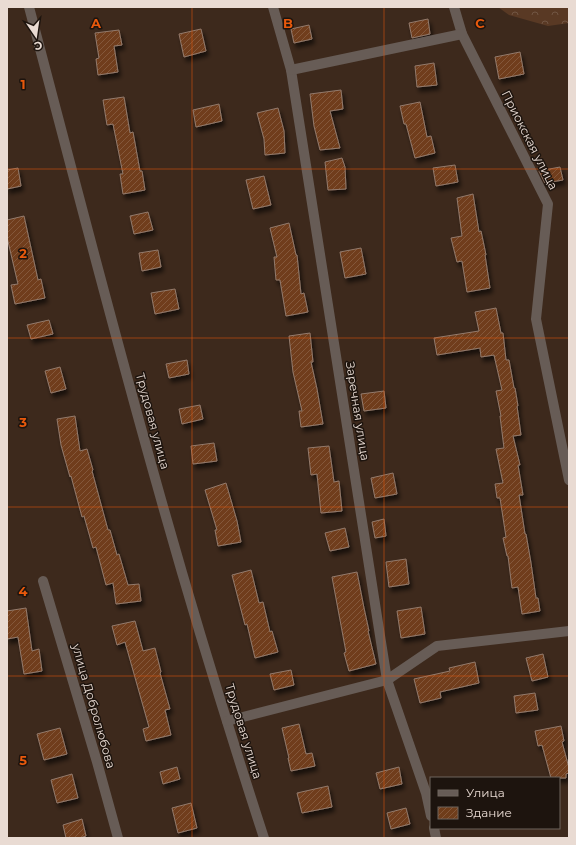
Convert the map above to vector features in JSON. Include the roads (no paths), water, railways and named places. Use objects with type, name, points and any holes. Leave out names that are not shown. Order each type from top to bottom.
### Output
[{"type":"street","name":"Трудовая улица","points":[[29,7],[147,448],[227,721],[264,838]]},
{"type":"street","name":"Заречная улица","points":[[274,7],[291,70],[386,680],[426,793],[430,811]]},
{"type":"street","name":"Приокская улица","points":[[454,7],[462,34],[548,204],[536,318],[569,480]]},
{"type":"street","points":[[291,70],[462,34]]},
{"type":"street","name":"улица Добролюбова","points":[[43,581],[118,838]]},
{"type":"street","points":[[227,721],[386,680],[437,646],[569,631]]}]
